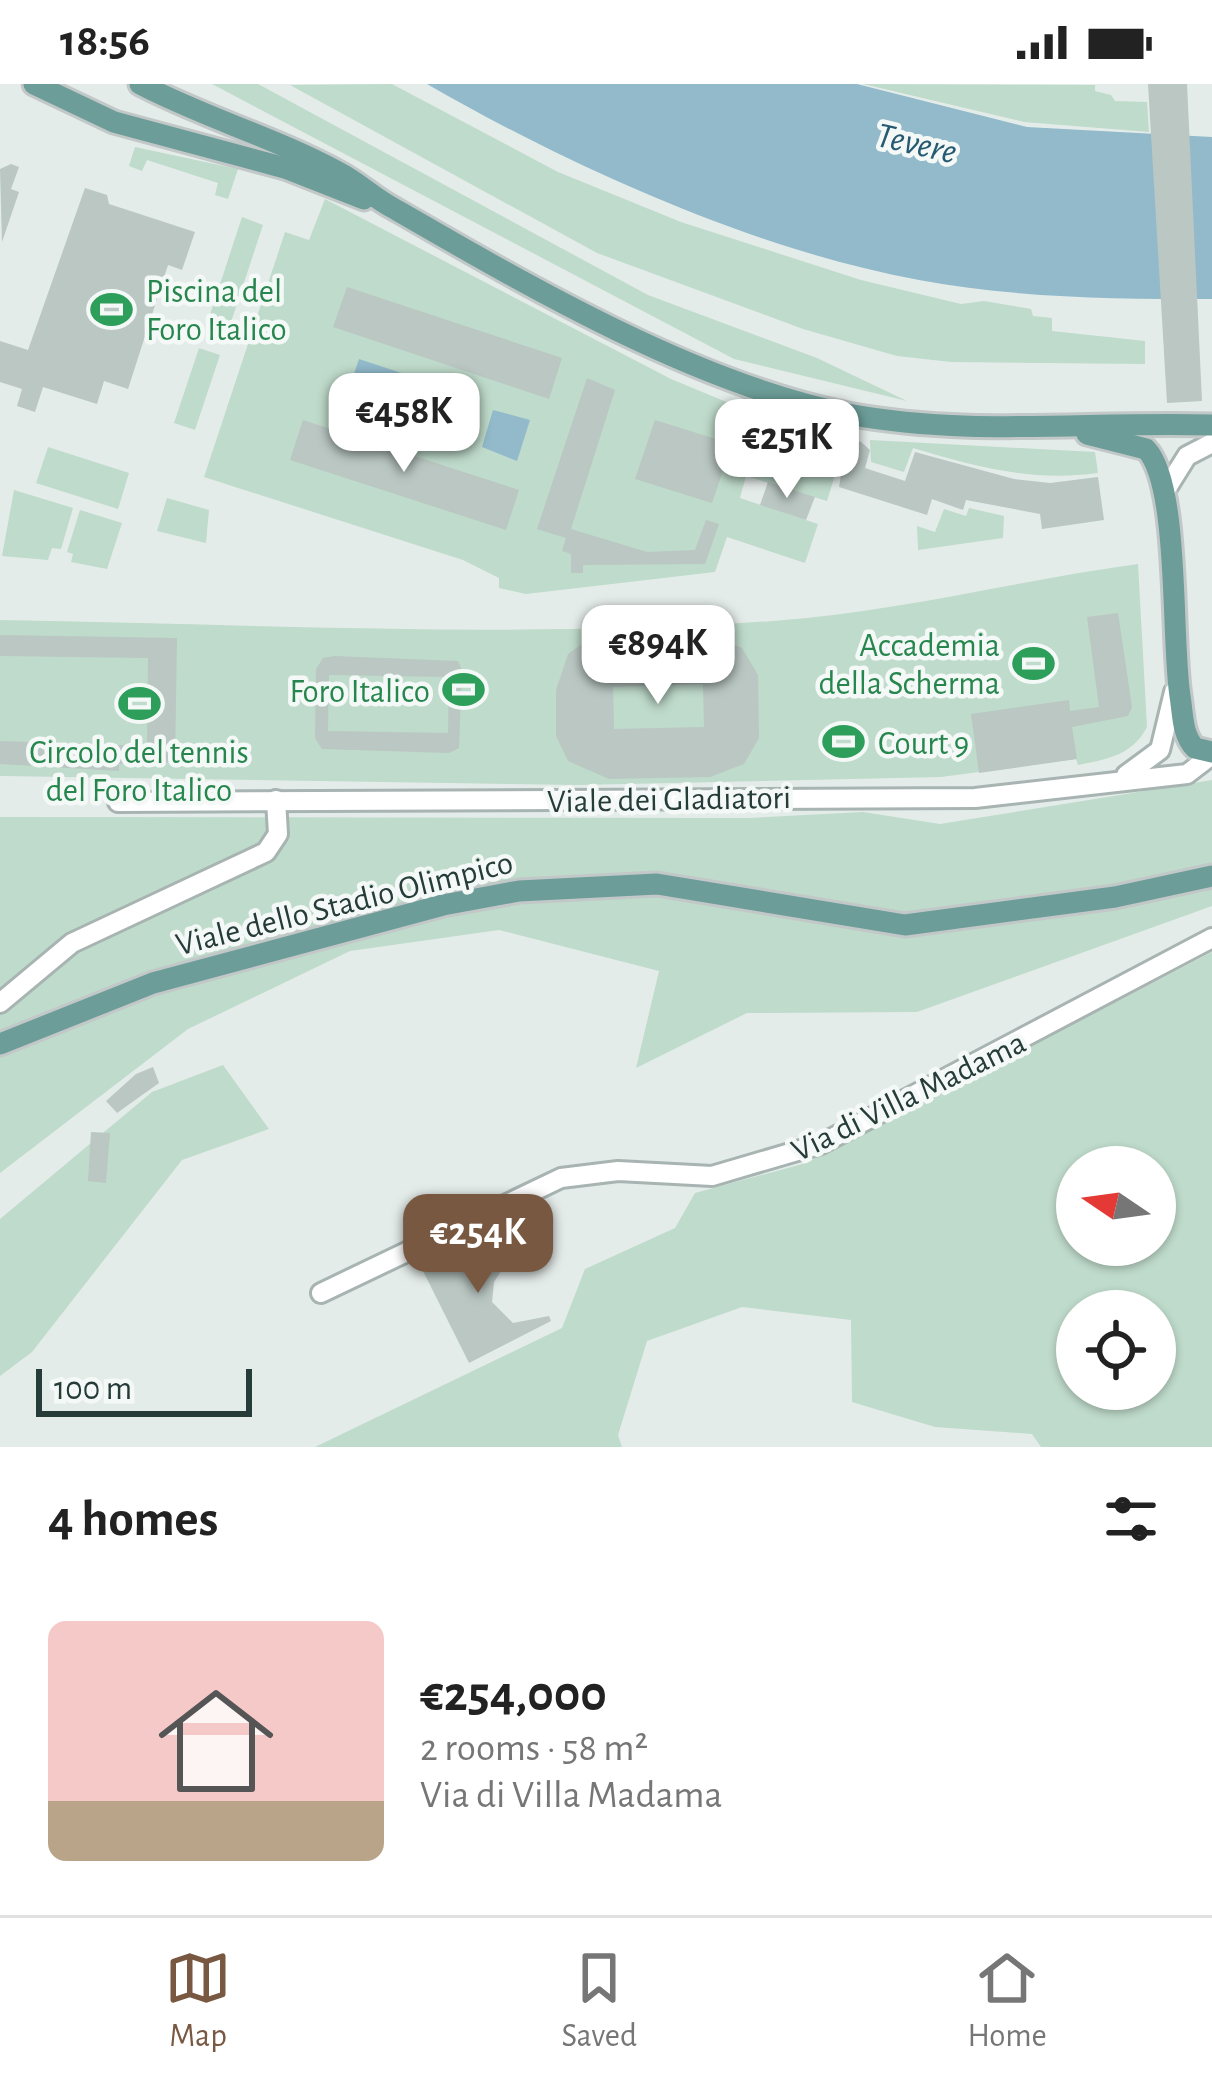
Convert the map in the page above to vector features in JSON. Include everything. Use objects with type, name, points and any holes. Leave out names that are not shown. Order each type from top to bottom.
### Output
[{"type":"main road","points":[[34,84],[114,122],[285,167],[388,206]]},
{"type":"main road","points":[[140,84],[334,170],[388,206],[655,346],[770,394],[846,413],[931,426],[1069,430],[1120,424],[1212,425]]},
{"type":"main road","points":[[1069,430],[1146,449],[1167,488],[1175,667],[1188,740],[1212,754]]},
{"type":"main road","name":"Viale dello Stadio Olimpico","points":[[0,1044],[153,983],[443,905],[519,891],[605,884],[679,886],[905,925],[1114,897],[1212,876]]},
{"type":"street","points":[[1167,488],[1187,456],[1212,443]]},
{"type":"street","points":[[1110,781],[1140,769],[1160,750],[1171,724],[1175,667]]},
{"type":"street","name":"Viale dei Gladiatori","points":[[118,802],[964,798],[1187,774],[1212,754]]},
{"type":"street","points":[[0,1003],[72,943],[266,852],[278,834],[277,800]]},
{"type":"street","name":"Via di Villa Madama","points":[[321,1293],[561,1178],[618,1172],[704,1177],[821,1144],[1212,938]]},
{"type":"green space","points":[[212,84],[258,84],[648,295],[817,358],[907,401],[734,359]]},
{"type":"green space","points":[[392,84],[558,172],[681,222],[861,280],[961,304],[984,301],[1031,309],[1033,316],[1052,318],[1052,331],[1145,341],[1145,364],[951,362],[897,356],[803,329],[597,253],[290,85]]},
{"type":"green space","points":[[863,84],[1095,85],[1095,91],[1115,101],[1147,102],[1149,132],[1024,122]]},
{"type":"green space","points":[[135,147],[238,169],[228,199],[215,195],[218,183],[147,160],[142,171],[129,166]]},
{"type":"green space","points":[[325,199],[671,379],[729,403],[846,437],[843,446],[763,421],[760,436],[839,462],[827,501],[746,476],[740,498],[818,524],[805,563],[727,537],[715,572],[526,594],[499,588],[499,578],[463,560],[204,477],[285,232],[309,240]]},
{"type":"green space","points":[[242,217],[263,225],[228,331],[207,324]]},
{"type":"green space","points":[[199,348],[220,355],[195,430],[174,423]]},
{"type":"green space","points":[[870,440],[1095,452],[1098,473],[1027,474],[913,448],[904,472],[871,462]]},
{"type":"green space","points":[[48,447],[129,473],[118,509],[36,483]]},
{"type":"green space","points":[[14,490],[73,508],[61,549],[52,548],[48,560],[2,556]]},
{"type":"green space","points":[[167,498],[209,510],[206,543],[157,531]]},
{"type":"green space","points":[[969,508],[1004,516],[1003,538],[918,550],[917,526],[935,532],[944,509],[966,516]]},
{"type":"green space","points":[[80,510],[122,523],[107,569],[71,562],[73,554],[67,552]]},
{"type":"green space","name":"Foro Italico","points":[[1138,564],[1147,727],[1126,750],[1078,765],[1076,759],[941,777],[580,785],[0,776],[0,620],[387,629],[677,626],[866,611]]},
{"type":"green space","points":[[1212,780],[1212,906],[917,1012],[747,1013],[636,1068],[659,971],[499,930],[350,951],[188,1029],[0,1173],[0,817],[749,818],[863,812],[940,824]]},
{"type":"green space","points":[[1212,952],[1212,1447],[1041,1447],[1032,1434],[935,1427],[852,1402],[851,1320],[742,1307],[647,1341],[618,1435],[622,1447],[315,1447],[562,1328],[585,1269],[675,1228],[695,1193],[806,1163]]},
{"type":"green space","points":[[223,1065],[269,1129],[182,1160],[32,1352],[0,1376],[0,1219],[152,1092]]},
{"type":"water","name":"Tevere","points":[[427,84],[857,84],[1027,127],[1212,137],[1212,299],[1028,294],[955,286],[857,266],[729,227],[666,202],[542,145]]},
{"type":"water","points":[[359,359],[462,393],[445,443],[342,409]]},
{"type":"water","points":[[493,410],[530,420],[517,461],[482,447]]},
{"type":"building","points":[[1148,84],[1187,84],[1202,401],[1167,403]]},
{"type":"building","points":[[11,164],[19,167],[11,189],[19,192],[2,242],[0,169]]},
{"type":"building","points":[[85,188],[107,195],[109,204],[195,232],[182,270],[168,265],[128,389],[104,381],[97,404],[43,387],[35,412],[17,406],[22,389],[0,382],[0,341],[28,350]]},
{"type":"building","points":[[347,287],[562,358],[549,399],[333,327]]},
{"type":"building","points":[[587,378],[615,390],[571,529],[647,552],[695,550],[706,520],[719,524],[705,564],[583,565],[583,573],[571,573],[571,554],[562,551],[566,538],[537,529]]},
{"type":"building","points":[[303,420],[519,490],[506,530],[290,460]]},
{"type":"building","points":[[655,420],[732,444],[712,503],[635,479]]},
{"type":"building","points":[[860,441],[870,450],[865,468],[905,481],[915,452],[1014,479],[1050,483],[1098,477],[1104,520],[1042,529],[1040,514],[966,500],[963,510],[932,499],[927,515],[839,487],[843,463]]},
{"type":"building","points":[[768,482],[815,497],[806,520],[760,505]]},
{"type":"building","points":[[1118,613],[1132,707],[1128,716],[1072,727],[1077,759],[979,773],[971,714],[1069,700],[1070,711],[1099,707],[1087,617]]},
{"type":"building","points":[[0,635],[177,638],[175,762],[119,764],[119,771],[0,764],[0,741],[147,746],[148,658],[0,656]]},
{"type":"building","points":[[711,635],[742,648],[758,675],[759,738],[744,764],[710,777],[609,779],[568,761],[556,736],[556,690],[568,654],[585,642],[609,637]],"holes":[[[703,684],[704,727],[614,729],[613,687]]]},
{"type":"building","points":[[323,658],[458,661],[462,670],[459,748],[449,753],[322,749],[315,738],[316,669]],"holes":[[[329,675],[449,677],[448,733],[328,731]]]},
{"type":"building","points":[[153,1067],[159,1083],[117,1113],[106,1101],[136,1074]]},
{"type":"building","points":[[91,1132],[110,1133],[106,1183],[88,1181]]},
{"type":"building","points":[[508,1228],[522,1256],[505,1265],[494,1282],[492,1302],[513,1323],[549,1316],[551,1321],[469,1363],[423,1271]]},
{"type":"place","name":"Piscina del Foro Italico","points":[[112,309]]},
{"type":"place","name":"Accademia della Scherma","points":[[1034,663]]},
{"type":"place","name":"Foro Italico","points":[[464,690]]},
{"type":"place","name":"Circolo del tennis del Foro Italico","points":[[139,703]]},
{"type":"place","name":"Court 9","points":[[844,742]]}]
